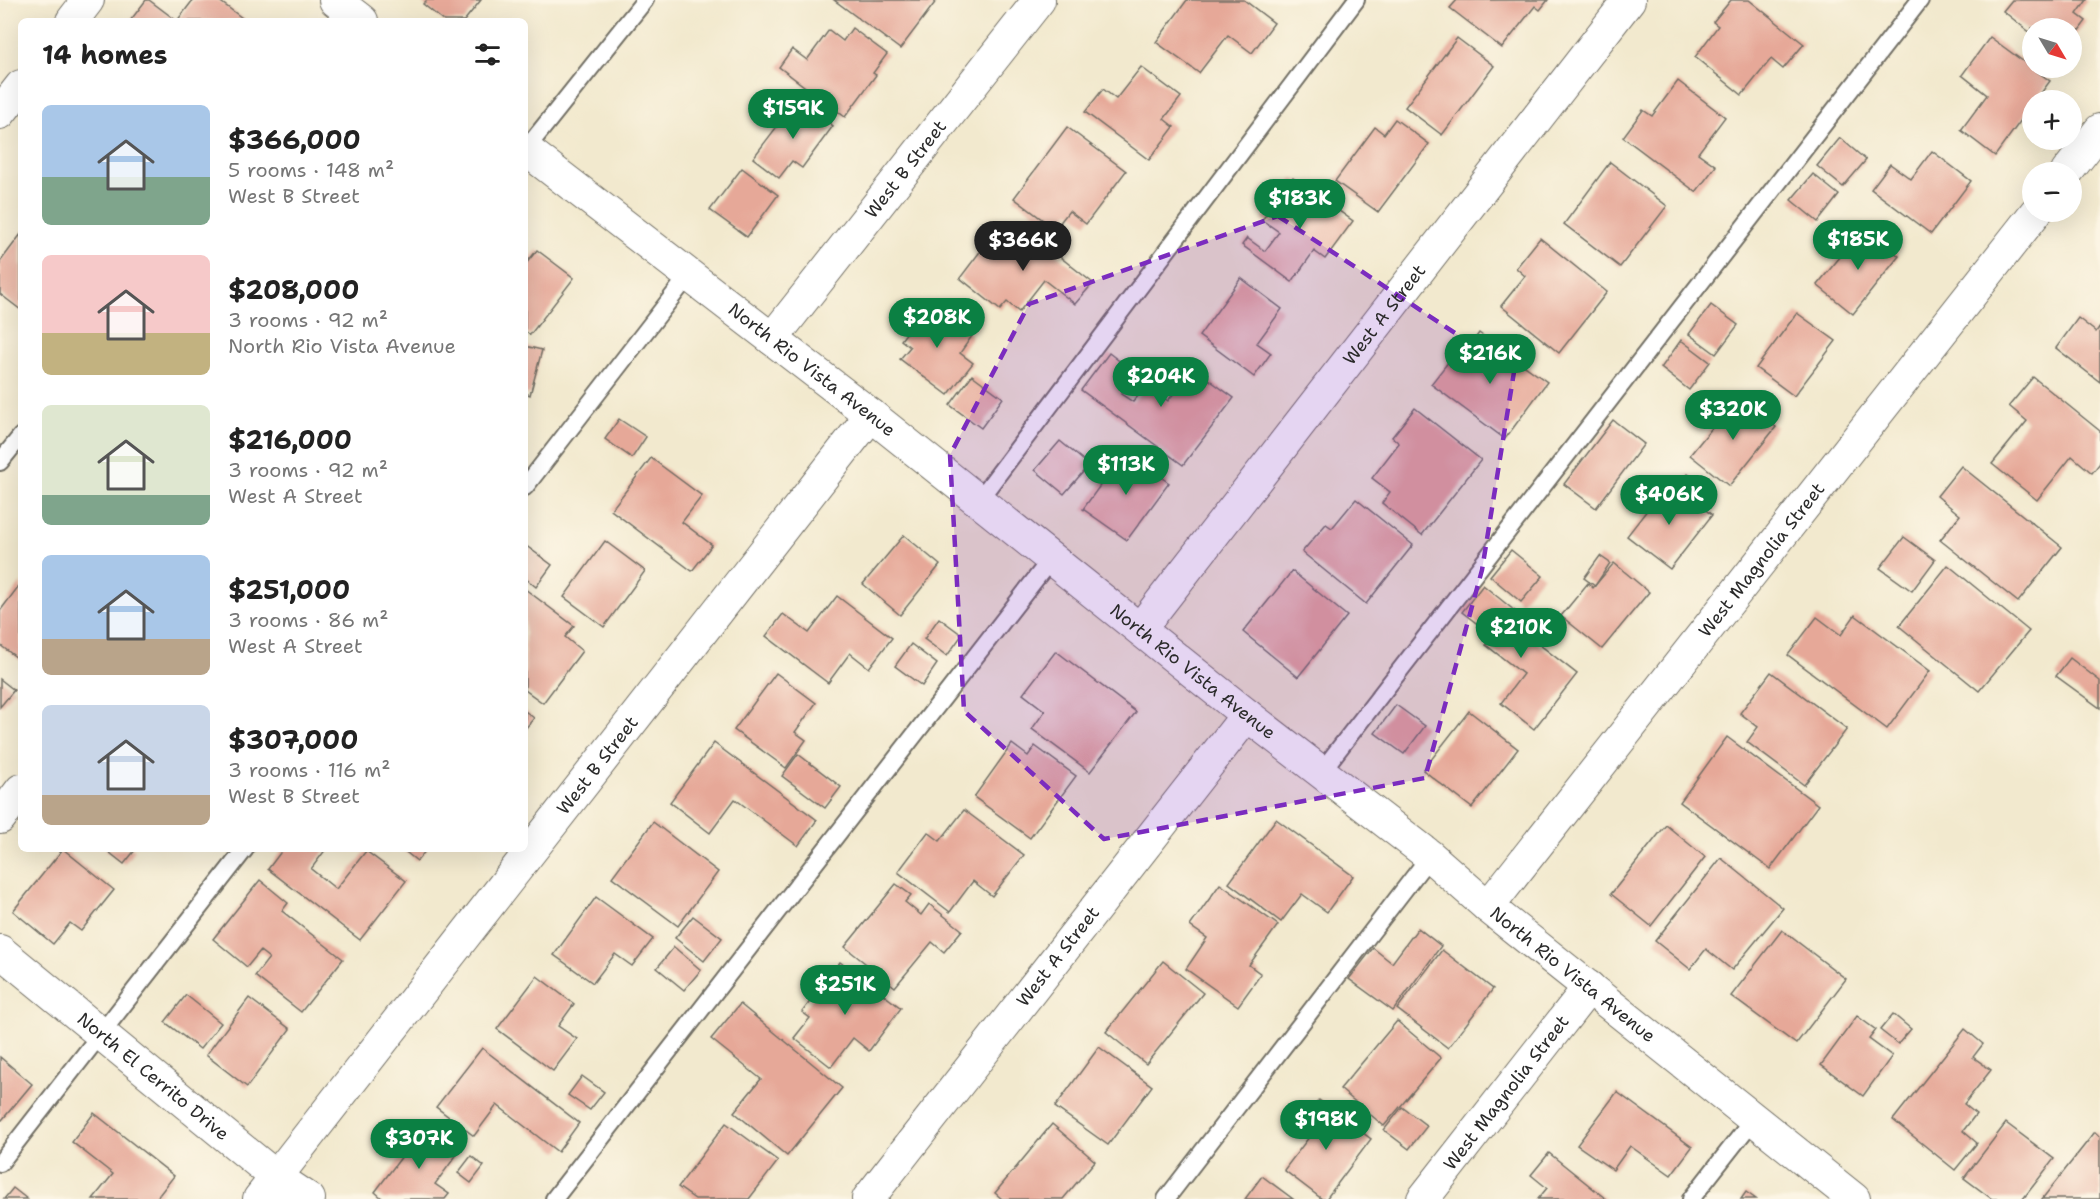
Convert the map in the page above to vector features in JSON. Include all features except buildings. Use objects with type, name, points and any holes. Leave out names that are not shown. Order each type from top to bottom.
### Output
[{"type":"street","points":[[74,18],[88,0]]},
{"type":"street","name":"West B Street","points":[[772,339],[1039,0]]},
{"type":"street","name":"West A Street","points":[[1140,629],[1629,0]]},
{"type":"street","points":[[0,113],[18,90]]},
{"type":"street","points":[[2075,162],[2100,130]]},
{"type":"street","name":"North Rio Vista Avenue","points":[[528,151],[871,416],[1247,715],[1430,856],[1488,907],[1854,1199]]},
{"type":"street","name":"West Magnolia Street","points":[[1488,907],[2028,222]]},
{"type":"street","name":"West B Street","points":[[267,1188],[871,416]]},
{"type":"street","name":"West A Street","points":[[868,1199],[1247,715]]},
{"type":"street","points":[[0,818],[18,794]]},
{"type":"street","name":"North El Cerrito Drive","points":[[0,951],[102,1035],[267,1188],[309,1199]]},
{"type":"street","name":"West Magnolia Street","points":[[1423,1199],[1588,987]]},
{"type":"lane","points":[[528,145],[645,0]]},
{"type":"lane","points":[[978,501],[1356,0]]},
{"type":"lane","points":[[1321,772],[1920,0]]},
{"type":"lane","points":[[528,483],[689,275]]},
{"type":"lane","points":[[0,462],[18,440]]},
{"type":"lane","points":[[554,1199],[1051,559]]},
{"type":"lane","points":[[0,1162],[102,1035],[243,852]]},
{"type":"lane","points":[[1166,1199],[1430,856]]},
{"type":"lane","points":[[1691,1199],[1754,1120]]},
{"type":"highlighted area","points":[[1278,216],[1514,372],[1482,570],[1425,778],[1104,839],[964,711],[950,455],[1029,304]]}]
